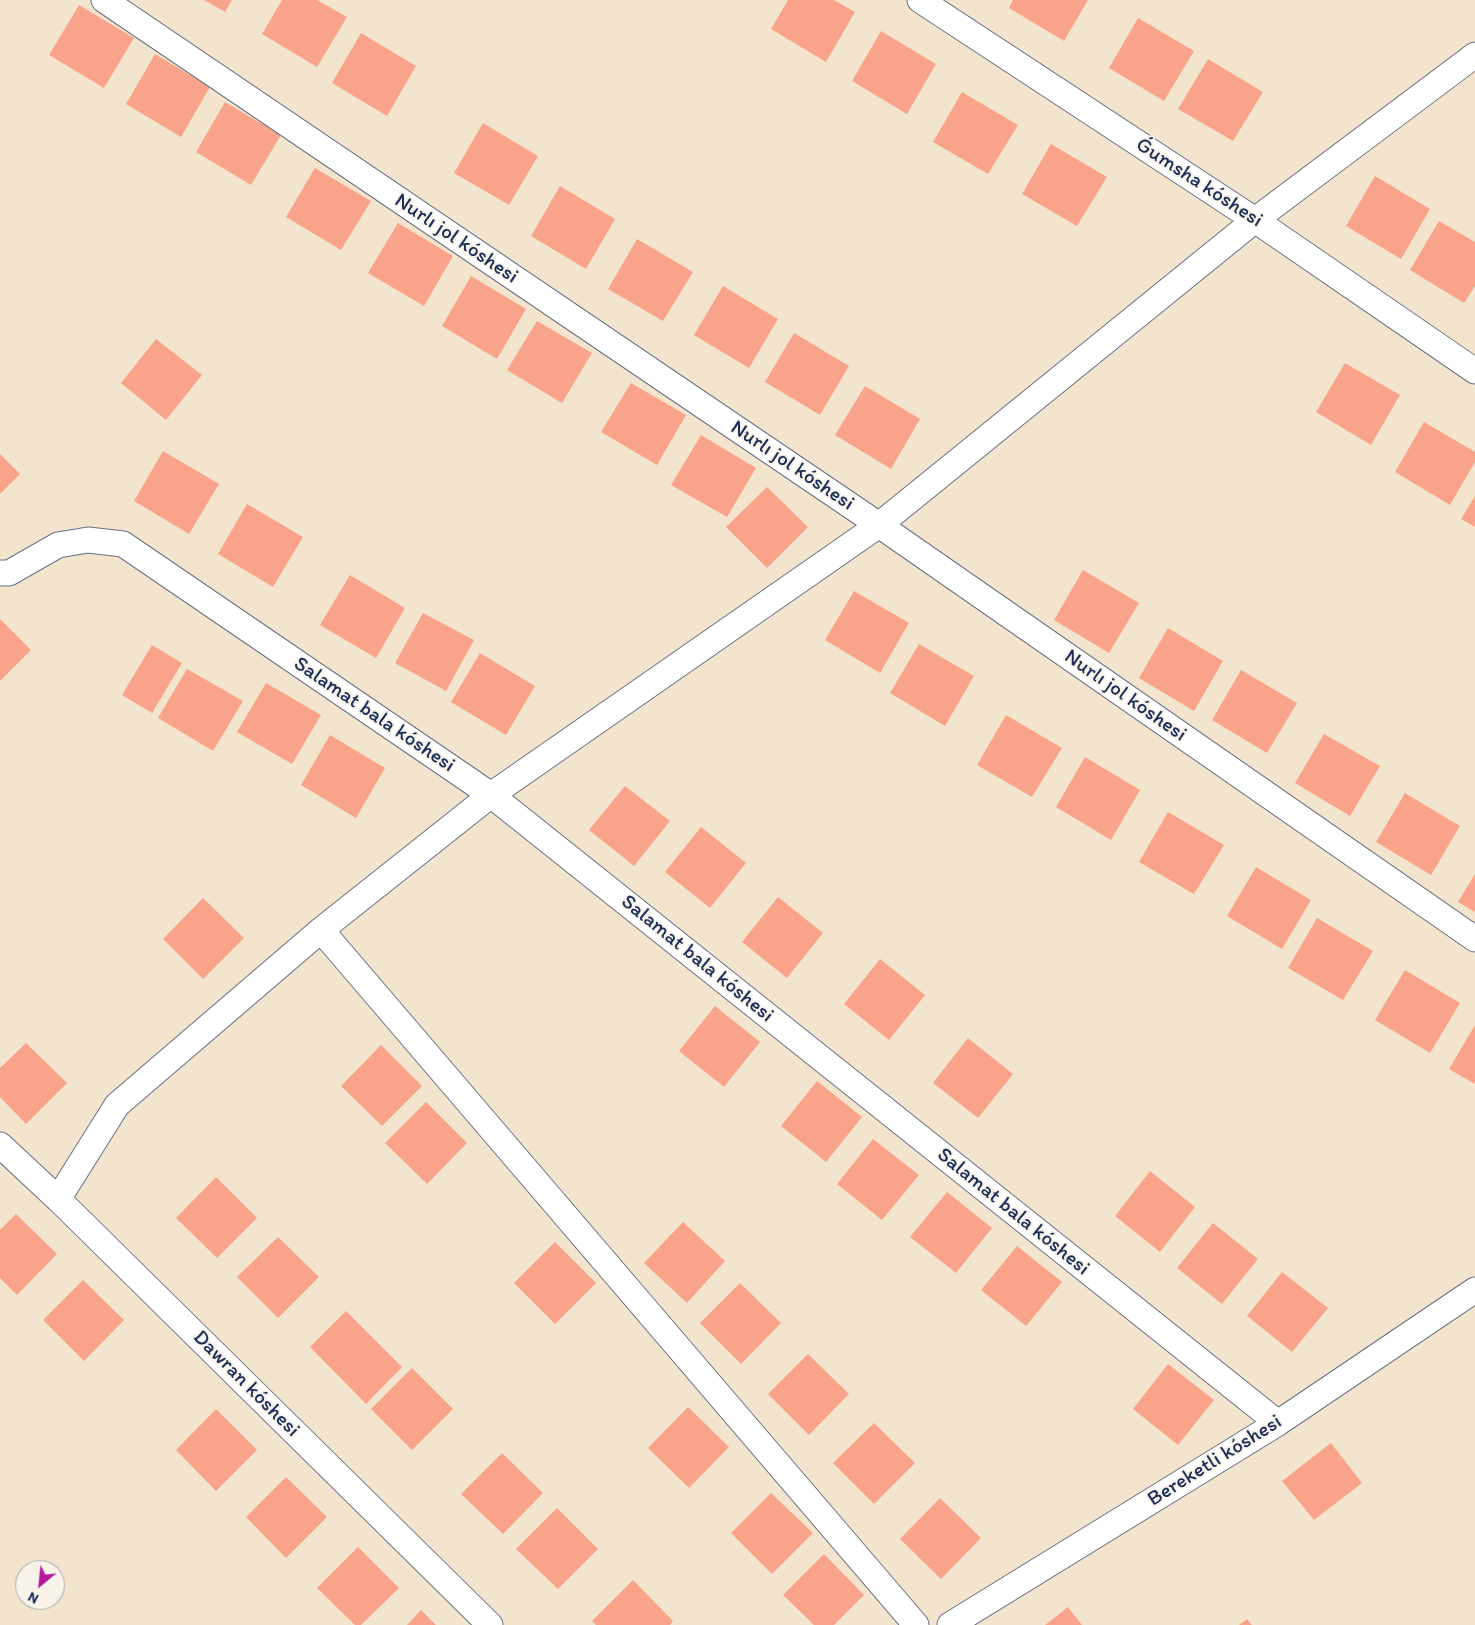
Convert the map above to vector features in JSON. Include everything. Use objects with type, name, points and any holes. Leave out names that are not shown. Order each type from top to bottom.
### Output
[{"type":"street","name":"Nurlı jol kóshesi","points":[[104,0],[879,525],[1475,939]]},
{"type":"street","name":"Ǵumsha kóshesi","points":[[920,0],[1255,220],[1475,371]]},
{"type":"street","points":[[58,1200],[118,1105],[321,930],[491,795],[879,525],[1255,220],[1475,55]]},
{"type":"street","name":"Salamat bala kóshesi","points":[[0,573],[9,573],[58,545],[88,540],[123,544],[491,795],[1278,1423]]},
{"type":"street","points":[[321,930],[916,1625]]},
{"type":"street","name":"Dawran kóshesi","points":[[0,1145],[490,1625]]},
{"type":"street","name":"Bereketli kóshesi","points":[[950,1625],[1278,1423],[1475,1290]]},
{"type":"building","points":[[204,0],[232,0],[225,12]]},
{"type":"building","points":[[282,0],[317,0],[347,17],[317,67],[262,34]]},
{"type":"building","points":[[788,0],[834,0],[855,12],[826,62],[771,29]]},
{"type":"building","points":[[1013,0],[1088,0],[1064,41],[1009,8]]},
{"type":"building","points":[[79,5],[134,38],[104,88],[49,55]]},
{"type":"building","points":[[1138,18],[1194,51],[1164,101],[1109,68]]},
{"type":"building","points":[[881,31],[936,64],[907,114],[852,81]]},
{"type":"building","points":[[361,33],[416,66],[387,116],[332,83]]},
{"type":"building","points":[[155,54],[210,87],[181,137],[126,104]]},
{"type":"building","points":[[1208,59],[1263,92],[1233,141],[1178,109]]},
{"type":"building","points":[[962,92],[1018,125],[988,174],[933,142]]},
{"type":"building","points":[[225,102],[281,135],[251,185],[196,152]]},
{"type":"building","points":[[483,123],[538,156],[509,205],[454,173]]},
{"type":"building","points":[[1051,144],[1107,177],[1077,226],[1022,194]]},
{"type":"building","points":[[315,168],[371,201],[341,250],[286,217]]},
{"type":"building","points":[[1375,176],[1430,209],[1401,259],[1346,226]]},
{"type":"building","points":[[560,186],[615,219],[586,269],[531,236]]},
{"type":"building","points":[[1439,221],[1475,242],[1475,286],[1464,303],[1410,270]]},
{"type":"building","points":[[398,223],[453,256],[424,306],[368,273]]},
{"type":"building","points":[[637,239],[693,272],[663,321],[608,289]]},
{"type":"building","points":[[471,276],[526,309],[497,359],[442,326]]},
{"type":"building","points":[[723,286],[778,319],[749,368],[694,335]]},
{"type":"building","points":[[537,321],[592,353],[562,403],[507,370]]},
{"type":"building","points":[[794,333],[849,366],[820,415],[765,382]]},
{"type":"building","points":[[156,339],[202,375],[166,420],[121,383]]},
{"type":"building","points":[[1345,363],[1400,395],[1371,445],[1316,412]]},
{"type":"building","points":[[631,383],[686,415],[657,465],[601,432]]},
{"type":"building","points":[[865,386],[920,419],[891,469],[835,435]]},
{"type":"building","points":[[1424,422],[1475,452],[1475,462],[1450,505],[1395,472]]},
{"type":"building","points":[[701,435],[756,468],[727,517],[671,485]]},
{"type":"building","points":[[163,451],[219,484],[189,534],[134,501]]},
{"type":"building","points":[[0,454],[20,474],[0,494]]},
{"type":"building","points":[[767,487],[808,527],[767,568],[726,527]]},
{"type":"building","points":[[1475,496],[1475,527],[1461,519]]},
{"type":"building","points":[[247,504],[303,537],[273,587],[218,554]]},
{"type":"building","points":[[1083,570],[1139,603],[1109,653],[1054,620]]},
{"type":"building","points":[[350,575],[405,608],[376,658],[320,625]]},
{"type":"building","points":[[854,591],[909,623],[880,673],[825,640]]},
{"type":"building","points":[[423,613],[474,640],[446,691],[395,663]]},
{"type":"building","points":[[0,619],[31,650],[0,681]]},
{"type":"building","points":[[1168,628],[1223,661],[1194,711],[1139,678]]},
{"type":"building","points":[[919,644],[974,676],[945,726],[890,693]]},
{"type":"building","points":[[152,645],[182,663],[152,713],[122,695]]},
{"type":"building","points":[[480,653],[535,686],[506,735],[451,702]]},
{"type":"building","points":[[187,669],[243,701],[213,751],[158,718]]},
{"type":"building","points":[[1241,670],[1297,703],[1267,753],[1212,720]]},
{"type":"building","points":[[266,683],[321,715],[292,764],[237,732]]},
{"type":"building","points":[[1006,715],[1062,748],[1032,797],[977,765]]},
{"type":"building","points":[[1324,734],[1380,766],[1350,816],[1295,783]]},
{"type":"building","points":[[330,735],[385,768],[356,818],[301,785]]},
{"type":"building","points":[[1085,757],[1140,790],[1111,840],[1056,807]]},
{"type":"building","points":[[625,786],[670,821],[634,866],[589,830]]},
{"type":"building","points":[[1405,793],[1460,826],[1431,875],[1376,842]]},
{"type":"building","points":[[1168,812],[1224,845],[1194,894],[1139,862]]},
{"type":"building","points":[[701,827],[746,863],[710,908],[665,872]]},
{"type":"building","points":[[1256,867],[1311,900],[1282,949],[1227,916]]},
{"type":"building","points":[[1475,874],[1475,912],[1458,902]]},
{"type":"building","points":[[778,897],[823,933],[787,978],[742,942]]},
{"type":"building","points":[[203,898],[244,938],[203,979],[163,939]]},
{"type":"building","points":[[1317,918],[1373,951],[1343,1000],[1288,968]]},
{"type":"building","points":[[880,959],[925,995],[889,1040],[844,1004]]},
{"type":"building","points":[[1405,970],[1460,1003],[1430,1053],[1375,1020]]},
{"type":"building","points":[[715,1006],[760,1042],[724,1087],[679,1051]]},
{"type":"building","points":[[1475,1025],[1475,1084],[1449,1069]]},
{"type":"building","points":[[968,1038],[1013,1074],[978,1118],[933,1083]]},
{"type":"building","points":[[26,1043],[67,1083],[26,1124],[0,1097],[0,1068]]},
{"type":"building","points":[[381,1045],[422,1086],[382,1126],[341,1086]]},
{"type":"building","points":[[817,1081],[862,1117],[826,1162],[781,1126]]},
{"type":"building","points":[[426,1102],[467,1143],[427,1184],[385,1143]]},
{"type":"building","points":[[873,1139],[919,1175],[882,1220],[837,1184]]},
{"type":"building","points":[[1150,1171],[1195,1207],[1160,1252],[1115,1216]]},
{"type":"building","points":[[216,1177],[257,1218],[217,1258],[176,1218]]},
{"type":"building","points":[[947,1192],[992,1228],[956,1273],[910,1237]]},
{"type":"building","points":[[16,1214],[57,1254],[17,1295],[0,1278],[0,1230]]},
{"type":"building","points":[[683,1222],[725,1261],[687,1303],[644,1263]]},
{"type":"building","points":[[1213,1223],[1258,1259],[1222,1304],[1177,1268]]},
{"type":"building","points":[[278,1237],[319,1277],[278,1318],[237,1277]]},
{"type":"building","points":[[555,1242],[596,1283],[555,1324],[514,1283]]},
{"type":"building","points":[[1017,1246],[1062,1282],[1026,1326],[981,1290]]},
{"type":"building","points":[[1282,1272],[1328,1308],[1292,1352],[1247,1316]]},
{"type":"building","points":[[83,1280],[124,1320],[84,1361],[43,1320]]},
{"type":"building","points":[[740,1283],[781,1323],[741,1364],[700,1323]]},
{"type":"building","points":[[346,1311],[402,1367],[366,1404],[310,1347]]},
{"type":"building","points":[[808,1354],[849,1394],[809,1435],[768,1394]]},
{"type":"building","points":[[1168,1364],[1214,1400],[1178,1445],[1133,1409]]},
{"type":"building","points":[[412,1368],[453,1409],[412,1450],[371,1409]]},
{"type":"building","points":[[688,1407],[729,1447],[689,1488],[648,1448]]},
{"type":"building","points":[[216,1409],[257,1450],[216,1491],[176,1450]]},
{"type":"building","points":[[874,1423],[915,1463],[874,1504],[833,1463]]},
{"type":"building","points":[[1331,1443],[1362,1483],[1314,1520],[1282,1481]]},
{"type":"building","points":[[502,1453],[543,1493],[503,1534],[461,1494]]},
{"type":"building","points":[[286,1477],[327,1517],[286,1558],[246,1517]]},
{"type":"building","points":[[771,1493],[813,1533],[772,1574],[731,1533]]},
{"type":"building","points":[[940,1498],[981,1538],[941,1579],[900,1539]]},
{"type":"building","points":[[557,1508],[598,1549],[558,1589],[516,1549]]},
{"type":"building","points":[[358,1547],[399,1588],[361,1625],[355,1625],[317,1588]]},
{"type":"building","points":[[824,1554],[864,1595],[834,1625],[814,1625],[783,1595]]},
{"type":"building","points":[[633,1580],[673,1621],[670,1625],[596,1625],[592,1621]]},
{"type":"building","points":[[1068,1607],[1082,1625],[1045,1625]]},
{"type":"building","points":[[421,1610],[436,1625],[407,1625]]},
{"type":"building","points":[[1247,1619],[1252,1625],[1239,1625]]}]
